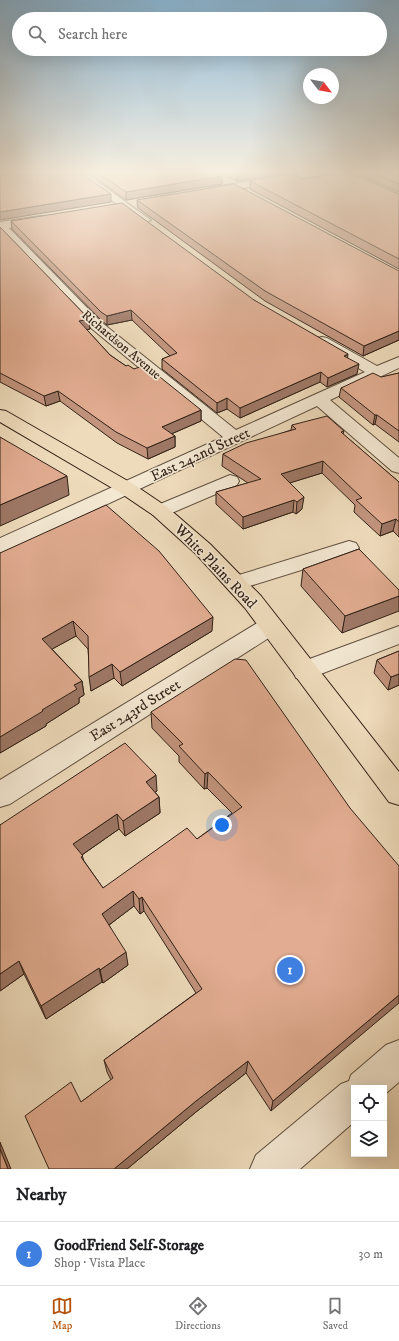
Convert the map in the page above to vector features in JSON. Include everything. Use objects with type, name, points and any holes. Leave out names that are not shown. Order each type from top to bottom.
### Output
[{"type":"main road","name":"White Plains Road","points":[[0,416],[126,488],[160,511],[204,549],[253,602],[398,792]]},
{"type":"street","name":"Richardson Avenue","points":[[2,228],[96,325],[235,438]]},
{"type":"street","points":[[312,335],[376,372]]},
{"type":"street","name":"East 242nd Street","points":[[0,546],[399,362]]},
{"type":"street","points":[[318,399],[399,467]]},
{"type":"street","points":[[160,511],[230,481]]},
{"type":"street","points":[[237,583],[349,548]]},
{"type":"street","name":"East 243rd Street","points":[[0,795],[270,626]]},
{"type":"street","points":[[305,671],[399,635]]},
{"type":"street","points":[[368,1085],[399,1058]]},
{"type":"street","points":[[270,1169],[351,1100]]},
{"type":"building","points":[[1,228],[89,319],[79,321],[110,355],[126,366],[128,365],[134,369],[145,365],[201,410],[162,427],[175,436],[147,448],[116,432],[58,391],[44,396],[0,373]]},
{"type":"building","points":[[17,228],[155,228],[254,300],[348,354],[344,356],[359,364],[328,378],[321,372],[240,408],[227,398],[217,403],[162,359],[177,353],[131,310],[107,316],[101,312]]},
{"type":"building","points":[[176,228],[317,228],[399,271],[399,331],[364,346],[265,291]]},
{"type":"building","points":[[339,228],[399,228],[399,259]]},
{"type":"building","points":[[373,373],[381,377],[399,373],[399,431],[375,415],[341,388]]},
{"type":"building","points":[[327,416],[344,431],[341,432],[399,482],[399,522],[396,519],[382,524],[356,500],[362,498],[323,461],[281,474],[304,497],[297,502],[294,500],[243,517],[216,492],[261,479],[223,454],[246,443],[296,429],[292,425]]},
{"type":"building","points":[[0,437],[67,476],[0,505]]},
{"type":"building","points":[[106,505],[159,551],[213,617],[120,672],[112,664],[89,677],[88,636],[73,621],[42,639],[82,681],[74,685],[77,689],[0,737],[0,553]]},
{"type":"building","points":[[359,549],[399,590],[399,596],[345,616],[303,569]]},
{"type":"building","points":[[399,651],[399,674],[391,677],[377,660]]},
{"type":"building","points":[[235,659],[246,660],[350,808],[399,866],[399,995],[273,1101],[248,1061],[196,1101],[114,1169],[49,1169],[25,1116],[71,1082],[81,1102],[113,1078],[104,1060],[202,989],[142,897],[139,899],[133,891],[102,914],[126,952],[100,970],[99,968],[41,1006],[19,961],[0,974],[0,825],[125,743],[156,775],[146,782],[159,797],[123,821],[117,814],[73,844],[83,856],[81,857],[103,888],[187,828],[197,839],[242,807],[208,772],[205,774],[179,746],[183,744],[151,712]]},
{"type":"building","points":[[0,1149],[8,1169],[0,1169]]},
{"type":"place","name":"GoodFriend Self-Storage","points":[[290,970]]}]
